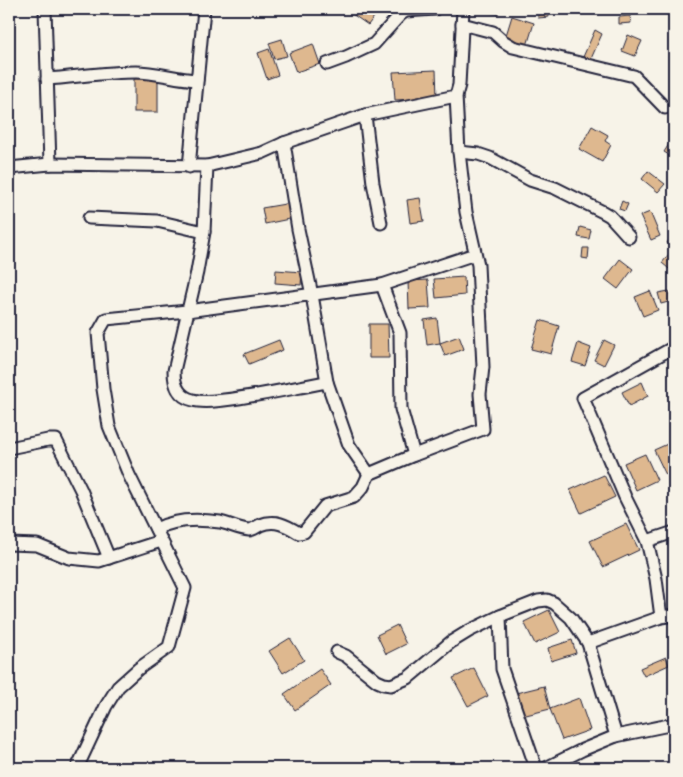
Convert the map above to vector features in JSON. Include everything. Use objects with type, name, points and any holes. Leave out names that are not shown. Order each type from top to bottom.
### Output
[{"type":"street","points":[[45,9],[50,164]]},
{"type":"street","points":[[189,167],[204,9]]},
{"type":"street","points":[[327,64],[374,44],[401,14],[406,11],[435,9]]},
{"type":"street","points":[[156,529],[164,524],[174,522],[196,521],[220,522],[251,530],[267,523],[277,522],[299,533],[304,532],[325,506],[354,496],[363,487],[369,474],[483,429],[480,394],[483,367],[478,265],[466,212],[459,152],[456,96],[459,85],[463,9]]},
{"type":"street","points":[[462,24],[493,32],[503,42],[513,47],[634,76],[665,108]]},
{"type":"street","points":[[47,79],[136,72],[197,80]]},
{"type":"street","points":[[9,168],[50,164],[207,166],[262,153],[284,143],[365,115],[456,96]]},
{"type":"street","points":[[365,115],[373,183],[381,223]]},
{"type":"street","points":[[284,143],[327,382],[349,445],[369,474]]},
{"type":"street","points":[[459,152],[478,154],[490,158],[530,180],[555,188],[610,216],[629,237]]},
{"type":"street","points":[[207,166],[204,232],[197,272],[174,371],[175,386],[181,394],[192,400],[205,401],[240,398],[327,382]]},
{"type":"street","points":[[89,218],[157,221],[204,232]]},
{"type":"street","points":[[76,768],[106,706],[118,687],[138,669],[169,647],[185,588],[129,476],[109,426],[103,389],[98,333],[106,319],[187,311],[382,284],[475,254]]},
{"type":"street","points":[[382,284],[400,333],[400,409],[414,455]]},
{"type":"street","points":[[661,618],[656,578],[647,541],[625,497],[584,398],[674,347]]},
{"type":"street","points":[[9,448],[56,440],[81,490],[109,558]]},
{"type":"street","points":[[647,541],[674,532]]},
{"type":"street","points":[[9,544],[37,545],[68,558],[99,561],[160,541]]},
{"type":"street","points":[[337,652],[346,656],[376,681],[391,685],[408,678],[451,642],[468,631],[538,601],[547,600],[554,603],[571,618],[588,643],[616,736]]},
{"type":"street","points":[[588,643],[674,615]]},
{"type":"street","points":[[500,616],[502,669],[536,768]]},
{"type":"street","points":[[546,768],[616,736],[674,724]]},
{"type":"building","points":[[126,9],[145,9],[145,11],[126,12]]},
{"type":"building","points":[[345,9],[380,9],[368,25]]},
{"type":"building","points":[[479,9],[499,9],[498,14]]},
{"type":"building","points":[[548,11],[549,17],[538,18],[538,13]]},
{"type":"building","points":[[512,16],[534,23],[526,49],[504,42]]},
{"type":"building","points":[[630,16],[631,23],[619,24],[619,17]]},
{"type":"building","points":[[670,20],[674,20],[674,27],[669,26]]},
{"type":"building","points":[[595,30],[602,34],[590,61],[583,57]]},
{"type":"building","points":[[628,35],[642,41],[635,56],[622,51]]},
{"type":"building","points":[[282,39],[287,56],[274,59],[269,43]]},
{"type":"building","points":[[313,44],[320,64],[296,72],[289,53]]},
{"type":"building","points":[[269,49],[278,75],[267,79],[258,53]]},
{"type":"building","points":[[436,70],[437,98],[395,100],[393,72]]},
{"type":"building","points":[[134,79],[158,79],[158,112],[134,112]]},
{"type":"building","points":[[592,126],[608,135],[605,141],[611,145],[602,162],[579,149]]},
{"type":"building","points":[[674,139],[674,158],[664,152]]},
{"type":"building","points":[[648,171],[665,184],[658,192],[642,179]]},
{"type":"building","points":[[420,198],[424,221],[410,223],[407,200]]},
{"type":"building","points":[[622,201],[628,204],[625,211],[619,209]]},
{"type":"building","points":[[291,203],[294,218],[265,224],[262,208]]},
{"type":"building","points":[[650,212],[660,236],[651,240],[640,216]]},
{"type":"building","points":[[580,227],[591,230],[589,239],[578,237]]},
{"type":"building","points":[[674,234],[674,247],[667,243]]},
{"type":"building","points":[[583,248],[589,248],[588,259],[582,258]]},
{"type":"building","points":[[674,250],[674,273],[662,263]]},
{"type":"building","points":[[620,259],[633,269],[618,289],[605,279]]},
{"type":"building","points":[[276,270],[302,272],[301,285],[275,283]]},
{"type":"building","points":[[464,277],[465,295],[436,298],[434,279]]},
{"type":"building","points":[[428,280],[430,308],[409,309],[408,281]]},
{"type":"building","points":[[650,291],[658,310],[643,316],[635,297]]},
{"type":"building","points":[[669,291],[672,301],[661,304],[658,293]]},
{"type":"building","points":[[437,318],[440,343],[427,345],[424,320]]},
{"type":"building","points":[[540,320],[559,326],[551,354],[531,349]]},
{"type":"building","points":[[369,324],[388,324],[389,358],[369,358]]},
{"type":"building","points":[[459,336],[464,349],[445,356],[440,343]]},
{"type":"building","points":[[279,340],[283,350],[249,364],[244,354]]},
{"type":"building","points":[[604,340],[614,345],[604,365],[594,360]]},
{"type":"building","points":[[578,343],[591,348],[585,366],[572,362]]},
{"type":"building","points":[[642,382],[648,396],[629,406],[622,392]]},
{"type":"building","points":[[672,442],[674,447],[674,471],[666,475],[654,450]]},
{"type":"building","points":[[645,454],[657,480],[636,490],[624,463]]},
{"type":"building","points":[[604,475],[615,497],[581,513],[570,490]]},
{"type":"building","points":[[626,524],[639,550],[603,567],[590,541]]},
{"type":"building","points":[[549,610],[560,632],[535,644],[524,622]]},
{"type":"building","points":[[397,625],[406,644],[386,654],[377,635]]},
{"type":"building","points":[[290,638],[304,660],[283,673],[269,651]]},
{"type":"building","points":[[572,640],[576,653],[551,661],[548,648]]},
{"type":"building","points":[[666,657],[669,665],[644,676],[640,668]]},
{"type":"building","points":[[474,668],[488,696],[468,706],[453,678]]},
{"type":"building","points":[[320,669],[331,685],[295,710],[284,694]]},
{"type":"building","points":[[544,686],[550,709],[522,716],[516,693]]},
{"type":"building","points":[[579,698],[590,730],[562,740],[550,709]]}]
